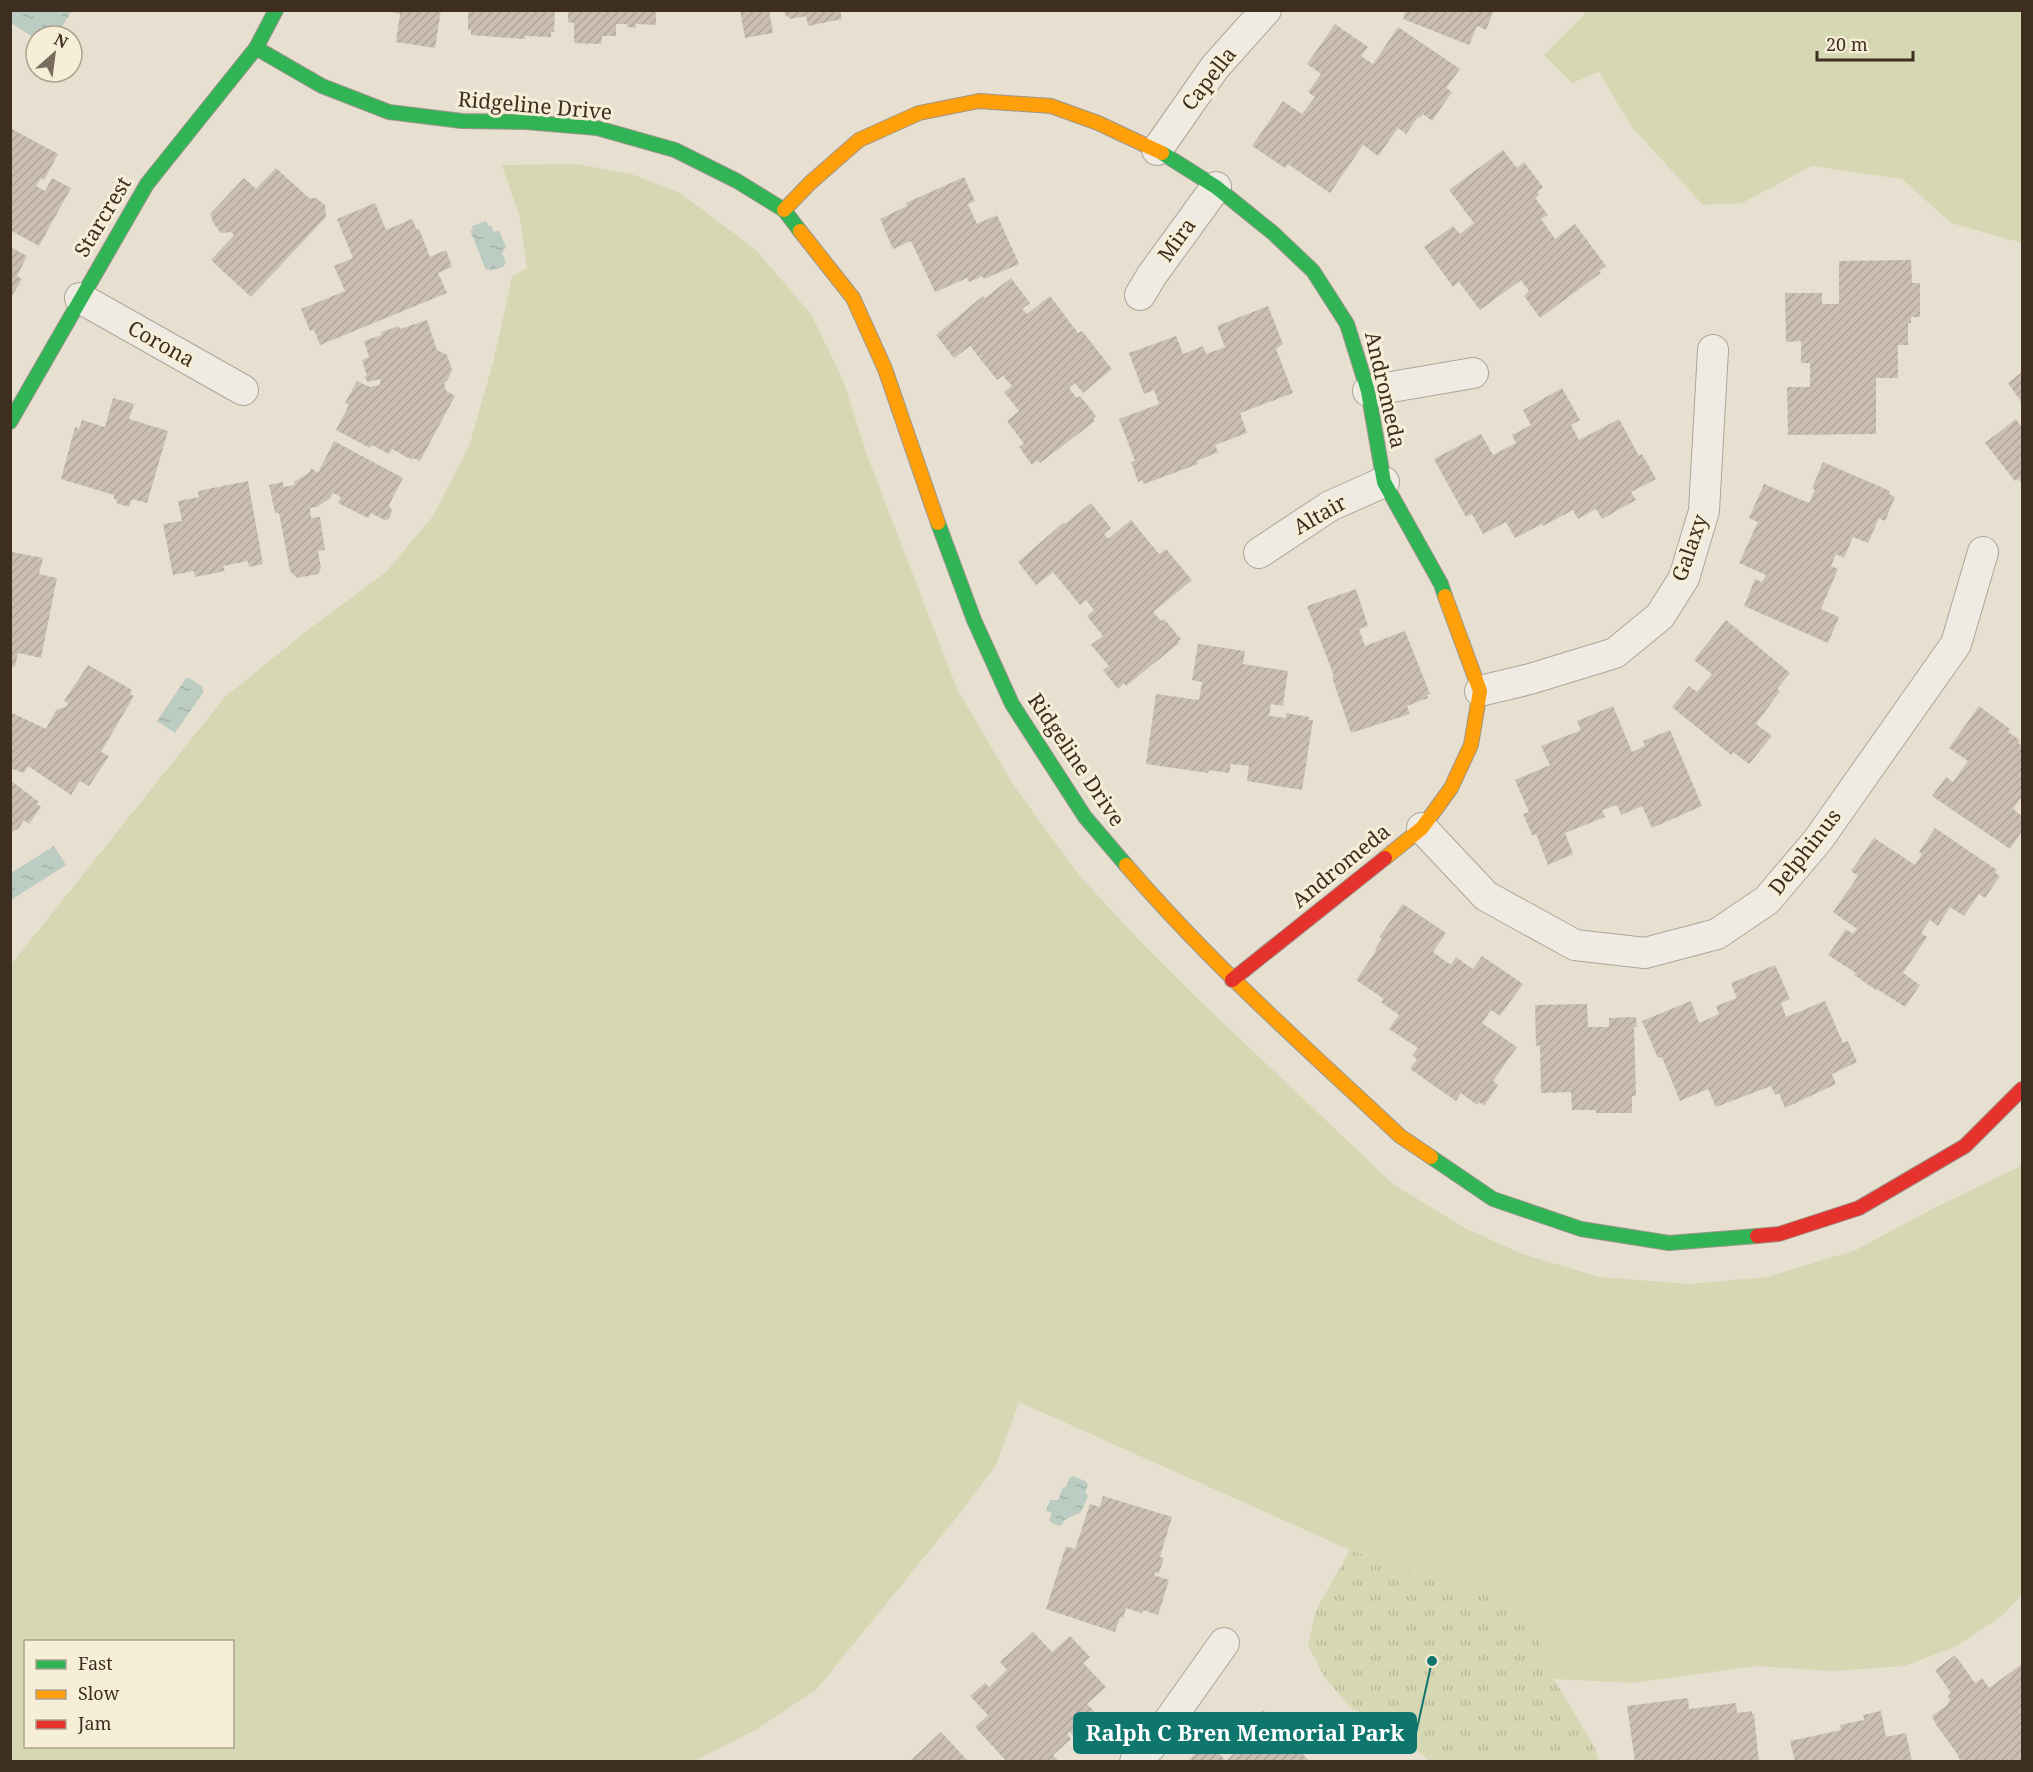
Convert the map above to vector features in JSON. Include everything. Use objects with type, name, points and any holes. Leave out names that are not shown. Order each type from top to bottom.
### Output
[{"type":"street","name":"Starcrest","points":[[10,422],[147,184],[256,48],[276,10]]},
{"type":"street","name":"Capella","points":[[1157,150],[1215,67],[1266,10]]},
{"type":"street","name":"Ridgeline Drive","points":[[256,48],[322,86],[389,112],[462,121],[526,122],[597,128],[675,150],[737,181],[784,210],[853,298],[885,369],[974,620],[1012,704],[1085,817],[1160,905],[1232,980],[1400,1136],[1493,1200],[1581,1229],[1670,1243],[1779,1234],[1859,1208],[1965,1146],[2022,1089]]},
{"type":"street","name":"Andromeda","points":[[784,210],[810,183],[859,140],[919,112],[979,101],[1051,106],[1098,123],[1157,150],[1216,187],[1273,233],[1313,271],[1347,324],[1368,391],[1384,482],[1442,584],[1480,690],[1471,745],[1451,788],[1422,828],[1232,980]]},
{"type":"street","name":"Mira","points":[[1140,295],[1216,187]]},
{"type":"street","name":"Corona","points":[[80,298],[243,390]]},
{"type":"street","name":"Galaxy","points":[[1480,690],[1530,679],[1615,653],[1660,616],[1684,578],[1704,511],[1713,350]]},
{"type":"street","points":[[1368,391],[1473,373]]},
{"type":"street","name":"Altair","points":[[1259,553],[1330,506],[1384,482]]},
{"type":"street","name":"Delphinus","points":[[1422,828],[1486,896],[1575,945],[1645,953],[1717,934],[1767,900],[1818,840],[1956,644],[1983,552]]},
{"type":"street","points":[[1135,1761],[1151,1746],[1224,1643]]},
{"type":"green space","points":[[1585,11],[2022,11],[2022,243],[1951,223],[1902,179],[1812,166],[1742,203],[1703,205],[1631,126],[1599,72],[1572,83],[1544,55],[1585,14]]},
{"type":"green space","points":[[576,164],[631,174],[680,193],[755,249],[811,314],[843,380],[867,455],[957,689],[1014,786],[1079,875],[1138,939],[1393,1184],[1465,1228],[1522,1254],[1600,1277],[1690,1284],[1767,1277],[1856,1250],[1934,1208],[2019,1167],[2022,1163],[2022,1594],[2004,1614],[1957,1646],[1905,1666],[1832,1671],[1757,1666],[1632,1683],[1554,1679],[1526,1608],[1350,1550],[1019,1402],[996,1465],[952,1523],[816,1690],[757,1729],[695,1761],[11,1761],[10,966],[225,697],[308,630],[386,572],[433,516],[469,446],[493,363],[512,277],[527,268],[520,218],[502,165]]},
{"type":"green space","points":[[1350,1550],[1526,1608],[1554,1679],[1595,1748],[1599,1761],[1430,1761],[1387,1727],[1350,1707],[1325,1678],[1308,1645],[1316,1610]]},
{"type":"water","points":[[11,11],[72,11],[64,24],[24,24],[24,31],[11,23]]},
{"type":"water","points":[[486,221],[494,232],[499,230],[506,247],[502,253],[506,262],[503,267],[490,271],[486,270],[470,230],[473,229],[472,226]]},
{"type":"water","points":[[186,678],[203,687],[204,691],[175,733],[157,721]]},
{"type":"water","points":[[54,846],[66,865],[11,900],[11,873]]},
{"type":"water","points":[[1073,1476],[1085,1481],[1088,1485],[1085,1492],[1088,1496],[1081,1512],[1064,1520],[1059,1526],[1049,1520],[1052,1513],[1046,1511],[1050,1500],[1058,1500],[1063,1487],[1066,1487],[1069,1478]]},
{"type":"building","points":[[383,10],[441,10],[435,48],[396,42],[400,14]]},
{"type":"building","points":[[468,10],[555,10],[554,32],[551,32],[551,37],[525,36],[525,39],[471,35],[471,30],[468,30]]},
{"type":"building","points":[[568,10],[656,10],[656,25],[636,24],[636,28],[627,27],[627,24],[616,24],[616,36],[602,36],[601,44],[574,43],[574,23],[568,22]]},
{"type":"building","points":[[740,10],[769,10],[773,33],[745,38]]},
{"type":"building","points":[[784,10],[840,10],[842,19],[808,26],[806,16],[791,19],[785,15]]},
{"type":"building","points":[[1406,10],[1494,10],[1486,30],[1477,26],[1469,45],[1403,19]]},
{"type":"building","points":[[1335,24],[1368,47],[1361,56],[1373,64],[1398,27],[1460,69],[1446,88],[1452,92],[1432,121],[1423,114],[1420,118],[1418,117],[1406,134],[1398,128],[1378,156],[1363,145],[1330,193],[1288,164],[1285,168],[1252,146],[1283,101],[1302,114],[1315,97],[1308,92],[1321,74],[1307,64]]},
{"type":"building","points":[[10,128],[58,154],[44,180],[41,178],[36,186],[45,191],[52,178],[71,188],[39,246],[10,230]]},
{"type":"building","points":[[1503,150],[1517,168],[1524,162],[1543,187],[1537,192],[1539,195],[1535,198],[1548,215],[1541,219],[1555,239],[1575,224],[1606,266],[1599,271],[1601,273],[1540,318],[1524,296],[1529,291],[1521,280],[1480,310],[1459,282],[1453,287],[1424,247],[1453,226],[1460,234],[1474,223],[1449,190]]},
{"type":"building","points":[[276,168],[309,198],[316,198],[325,205],[326,217],[251,297],[211,260],[234,235],[231,232],[221,233],[210,214],[244,178],[256,189]]},
{"type":"building","points":[[964,177],[975,201],[968,204],[977,224],[997,215],[1019,264],[984,279],[982,276],[969,282],[967,278],[935,292],[911,241],[893,249],[880,219],[907,206],[906,203]]},
{"type":"building","points":[[375,203],[386,230],[412,219],[417,230],[419,229],[430,257],[446,250],[452,267],[438,273],[447,293],[320,345],[314,330],[310,331],[301,309],[345,291],[334,266],[353,258],[337,219]]},
{"type":"building","points":[[10,247],[27,256],[17,276],[22,279],[10,299]]},
{"type":"building","points":[[1911,260],[1912,283],[1920,283],[1920,317],[1911,317],[1911,323],[1908,323],[1908,345],[1898,345],[1898,378],[1876,378],[1876,434],[1788,435],[1787,387],[1810,387],[1810,363],[1801,363],[1801,341],[1786,342],[1785,293],[1822,293],[1822,304],[1839,304],[1839,261]]},
{"type":"building","points":[[1011,278],[1030,303],[1022,309],[1027,314],[1050,296],[1078,333],[1082,331],[1112,369],[1083,393],[1075,383],[1069,388],[1077,398],[1080,396],[1096,416],[1093,419],[1095,421],[1040,463],[1037,460],[1032,465],[1019,447],[1024,444],[1007,421],[1019,411],[1004,392],[1012,386],[1003,376],[997,380],[970,346],[954,358],[936,335],[983,296],[985,298]]},
{"type":"building","points":[[1268,306],[1283,344],[1276,349],[1293,393],[1240,413],[1247,433],[1215,445],[1218,452],[1197,461],[1198,464],[1144,484],[1142,480],[1138,482],[1131,462],[1135,461],[1119,419],[1159,404],[1154,390],[1144,394],[1129,353],[1176,336],[1183,354],[1203,346],[1206,354],[1225,347],[1217,326]]},
{"type":"building","points":[[427,320],[437,350],[447,355],[452,370],[447,381],[444,382],[446,391],[455,396],[420,461],[413,458],[412,460],[392,449],[389,454],[372,445],[370,448],[336,430],[349,405],[345,403],[357,381],[370,387],[380,385],[380,379],[368,382],[364,377],[367,376],[362,360],[369,357],[364,341],[399,326],[400,329]]},
{"type":"building","points":[[2022,372],[2022,403],[2008,383]]},
{"type":"building","points":[[1562,388],[1580,420],[1571,425],[1579,440],[1619,419],[1639,456],[1642,454],[1656,479],[1631,492],[1636,500],[1602,519],[1596,509],[1578,519],[1573,510],[1515,538],[1506,522],[1483,534],[1472,514],[1466,517],[1434,459],[1481,434],[1493,455],[1516,443],[1512,435],[1531,425],[1523,410]]},
{"type":"building","points":[[113,398],[134,404],[129,419],[168,431],[147,503],[132,499],[129,507],[116,503],[114,495],[61,479],[75,427],[79,429],[82,420],[105,427]]},
{"type":"building","points":[[2016,419],[2022,428],[2022,484],[2019,479],[2015,481],[1985,443]]},
{"type":"building","points":[[334,441],[403,478],[389,505],[392,511],[389,519],[384,520],[371,513],[368,518],[338,503],[341,497],[333,493],[317,507],[310,508],[311,518],[320,517],[325,550],[318,551],[321,568],[318,574],[297,578],[290,571],[279,513],[275,513],[269,485],[283,482],[283,487],[295,485],[294,482],[309,473],[311,468],[318,473]]},
{"type":"building","points":[[1823,462],[1890,491],[1889,494],[1895,497],[1885,521],[1879,518],[1868,543],[1853,537],[1844,558],[1836,554],[1831,566],[1838,569],[1821,609],[1839,617],[1828,643],[1744,606],[1755,579],[1762,582],[1766,575],[1739,563],[1758,522],[1749,518],[1764,484],[1809,503],[1815,490],[1812,488]]},
{"type":"building","points":[[248,481],[263,564],[249,567],[248,561],[223,566],[225,571],[195,577],[194,571],[173,575],[163,524],[182,521],[178,501],[199,497],[198,491]]},
{"type":"building","points":[[1091,503],[1111,528],[1104,534],[1108,539],[1131,520],[1159,554],[1166,549],[1192,580],[1153,612],[1161,621],[1164,619],[1181,639],[1179,643],[1126,686],[1124,683],[1118,689],[1103,670],[1109,666],[1091,645],[1103,636],[1087,616],[1094,610],[1086,600],[1080,605],[1053,572],[1036,585],[1018,562],[1064,522],[1065,524]]},
{"type":"building","points":[[12,552],[43,558],[39,574],[57,578],[41,658],[18,653],[15,667],[10,666],[10,561]]},
{"type":"building","points":[[1356,589],[1368,626],[1359,629],[1365,646],[1405,631],[1430,694],[1427,695],[1428,698],[1407,706],[1410,714],[1351,733],[1332,677],[1334,676],[1307,606]]},
{"type":"building","points":[[1726,620],[1790,673],[1777,689],[1780,691],[1756,724],[1772,736],[1749,764],[1733,752],[1731,755],[1672,707],[1689,686],[1697,692],[1712,674],[1694,660]]},
{"type":"building","points":[[1198,644],[1245,651],[1243,664],[1288,671],[1283,706],[1271,704],[1269,716],[1286,718],[1286,713],[1309,717],[1309,720],[1313,720],[1302,790],[1247,781],[1249,766],[1231,764],[1229,773],[1209,770],[1208,773],[1146,764],[1156,694],[1199,700],[1202,682],[1192,680]]},
{"type":"building","points":[[88,665],[132,690],[130,694],[134,696],[101,752],[109,756],[89,786],[80,781],[71,795],[28,766],[24,773],[10,768],[10,712],[46,729],[56,710],[67,706],[68,703],[64,701]]},
{"type":"building","points":[[1613,706],[1632,752],[1645,746],[1643,741],[1670,730],[1702,806],[1652,828],[1642,806],[1621,815],[1617,805],[1602,810],[1605,817],[1565,833],[1573,854],[1548,865],[1536,834],[1532,835],[1523,814],[1529,812],[1515,780],[1550,765],[1541,746],[1581,730],[1577,721]]},
{"type":"building","points":[[1979,706],[2010,729],[2008,732],[2020,740],[2018,743],[2022,746],[2022,796],[2013,809],[2022,816],[2022,831],[2010,849],[1932,796],[1946,777],[1953,782],[1968,761],[1949,748]]},
{"type":"building","points":[[10,780],[39,802],[37,804],[41,807],[29,824],[24,820],[19,828],[10,833]]},
{"type":"building","points":[[1935,828],[1997,870],[1995,873],[2000,876],[1985,898],[1979,894],[1964,916],[1950,907],[1938,926],[1930,920],[1921,933],[1927,937],[1903,973],[1920,985],[1905,1007],[1876,990],[1854,975],[1856,973],[1828,955],[1846,929],[1853,934],[1857,929],[1833,912],[1858,876],[1851,871],[1874,838],[1915,865],[1922,854],[1919,852]]},
{"type":"building","points":[[1403,904],[1446,933],[1433,952],[1451,965],[1456,957],[1473,969],[1482,956],[1523,984],[1500,1016],[1491,1010],[1482,1023],[1517,1047],[1493,1081],[1498,1085],[1484,1106],[1479,1102],[1477,1105],[1461,1093],[1456,1101],[1410,1069],[1417,1059],[1412,1056],[1418,1048],[1389,1029],[1399,1015],[1381,1002],[1384,999],[1356,980],[1376,951],[1382,939],[1379,937]]},
{"type":"building","points":[[1775,965],[1790,999],[1781,1003],[1786,1017],[1825,1001],[1843,1043],[1848,1041],[1857,1062],[1832,1074],[1836,1084],[1785,1108],[1779,1093],[1775,1095],[1771,1086],[1716,1107],[1708,1089],[1680,1101],[1662,1057],[1658,1058],[1642,1021],[1691,1001],[1699,1023],[1719,1014],[1716,1006],[1737,998],[1731,983]]},
{"type":"building","points":[[1587,1004],[1588,1027],[1609,1027],[1609,1018],[1636,1017],[1637,1027],[1634,1027],[1636,1096],[1632,1096],[1632,1113],[1572,1110],[1571,1092],[1541,1093],[1540,1045],[1536,1046],[1535,1005]]},
{"type":"building","points":[[1103,1496],[1172,1517],[1160,1557],[1164,1558],[1159,1573],[1155,1572],[1154,1575],[1169,1580],[1158,1615],[1126,1608],[1115,1632],[1046,1609],[1066,1546],[1075,1549],[1090,1504],[1100,1507]]},
{"type":"building","points":[[1033,1632],[1052,1652],[1070,1636],[1090,1657],[1083,1663],[1106,1687],[1087,1704],[1094,1711],[1084,1720],[1086,1723],[1073,1735],[1070,1732],[1067,1734],[1071,1739],[1053,1755],[1059,1762],[1007,1762],[975,1727],[988,1715],[970,1696],[985,1683],[989,1687],[1007,1670],[1000,1662]]},
{"type":"building","points":[[1955,1655],[1975,1683],[1982,1678],[1989,1688],[2022,1664],[2022,1762],[1961,1762],[1937,1726],[1932,1716],[1947,1705],[1950,1700],[1948,1696],[1951,1693],[1935,1670]]},
{"type":"building","points":[[1688,1698],[1689,1709],[1736,1703],[1737,1713],[1752,1711],[1759,1762],[1635,1762],[1627,1706]]},
{"type":"building","points":[[1263,1710],[1310,1762],[1186,1762],[1209,1742],[1226,1761],[1241,1747],[1233,1737]]},
{"type":"building","points":[[1881,1711],[1886,1737],[1906,1733],[1912,1762],[1795,1762],[1790,1741],[1841,1730],[1840,1725],[1864,1720],[1863,1715]]},
{"type":"building","points":[[941,1732],[969,1762],[909,1762]]},
{"type":"traffic: fast","points":[[10,422],[147,184],[256,48],[276,10]]},
{"type":"traffic: fast","points":[[256,48],[322,86],[389,112],[462,121],[526,122],[597,128],[675,150],[737,181],[784,210],[800,231]]},
{"type":"traffic: fast","points":[[1162,153],[1216,187],[1273,233],[1313,271],[1347,324],[1368,391],[1384,482],[1441,584],[1445,596]]},
{"type":"traffic: fast","points":[[938,523],[974,620],[1012,704],[1085,817],[1126,865]]},
{"type":"traffic: fast","points":[[1431,1157],[1493,1199],[1581,1229],[1669,1243],[1757,1236]]},
{"type":"traffic: slow","points":[[784,210],[810,183],[859,140],[919,113],[979,101],[1051,106],[1098,123],[1162,153]]},
{"type":"traffic: slow","points":[[800,231],[853,298],[885,369],[938,523]]},
{"type":"traffic: slow","points":[[1385,858],[1422,828],[1451,788],[1471,745],[1480,691],[1445,596]]},
{"type":"traffic: slow","points":[[1126,865],[1191,936],[1259,1004],[1400,1136],[1431,1157]]},
{"type":"traffic: jam","points":[[1232,980],[1385,858]]},
{"type":"traffic: jam","points":[[1757,1236],[1779,1234],[1859,1208],[1965,1146],[2022,1089]]},
{"type":"place","name":"Ralph C Bren Memorial Park","points":[[1432,1661]]}]
